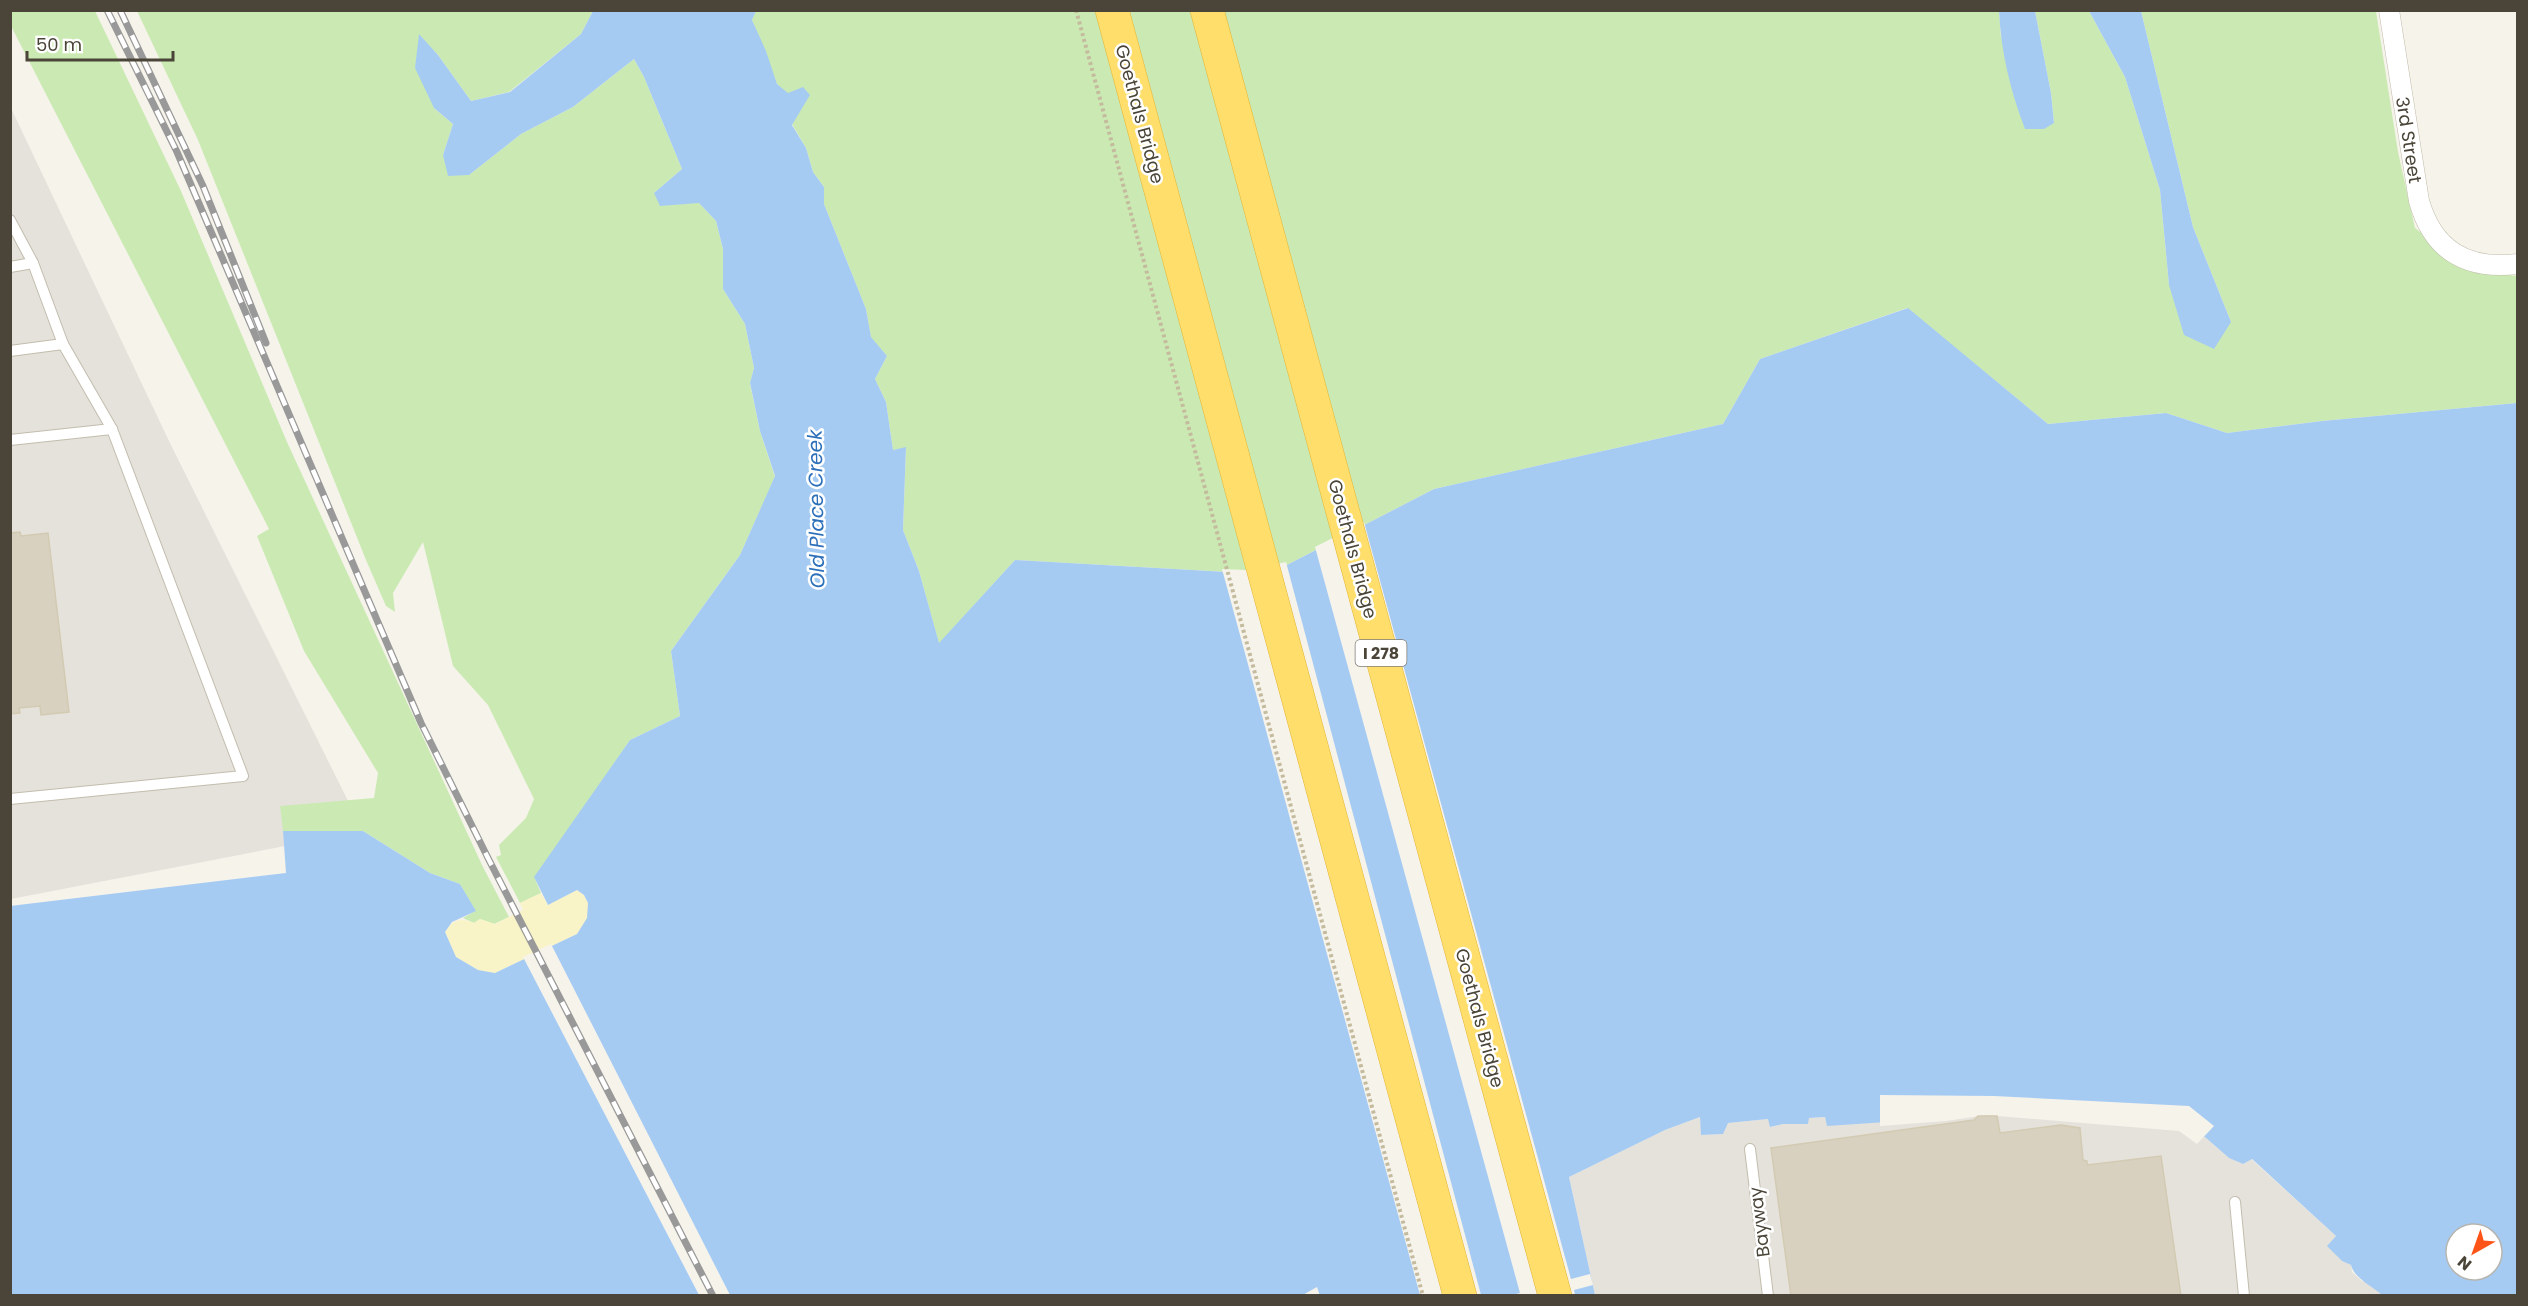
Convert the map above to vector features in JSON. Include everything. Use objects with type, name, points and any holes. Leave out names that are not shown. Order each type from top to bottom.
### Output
[{"type":"highway","name":"Goethals Bridge","points":[[1112,10],[1460,1296]]},
{"type":"highway","name":"Goethals Bridge","points":[[1207,10],[1555,1296]]},
{"type":"street","name":"3rd Street","points":[[2389,10],[2419,201],[2425,221],[2437,240],[2458,256],[2483,264],[2517,264]]},
{"type":"lane","points":[[10,220],[33,263],[63,344],[112,429],[243,776],[10,799]]},
{"type":"lane","points":[[10,267],[33,263]]},
{"type":"lane","points":[[10,351],[63,344]]},
{"type":"lane","points":[[10,441],[112,429]]},
{"type":"lane","name":"Bayway","points":[[1750,1149],[1768,1296]]},
{"type":"lane","points":[[2235,1202],[2244,1296]]},
{"type":"path","name":"Goethals Bridge","points":[[1076,10],[1423,1296]]},
{"type":"shaded area","points":[[10,106],[169,441],[363,831],[11,899]]},
{"type":"shaded area","points":[[1986,1112],[2181,1128],[2205,1137],[2229,1158],[2243,1164],[2251,1159],[2336,1236],[2328,1246],[2342,1261],[2351,1265],[2352,1272],[2382,1295],[1595,1295],[1569,1177],[1665,1130],[1700,1117],[1702,1135],[1722,1134],[1727,1123],[1768,1119],[1771,1127],[1783,1124],[1808,1124],[1808,1118],[1825,1117],[1827,1125]]},
{"type":"green space","points":[[756,10],[1999,11],[2001,37],[2054,123],[2051,93],[2035,11],[2089,11],[2125,77],[2160,190],[2169,285],[2231,322],[2193,227],[2141,11],[2376,11],[2398,152],[2415,228],[2467,269],[2517,276],[2517,403],[2322,421],[2227,433],[2166,413],[2048,424],[1907,308],[1760,359],[1723,424],[1434,489],[1285,566],[1245,573],[1015,560],[939,644],[919,571],[903,530],[906,448],[893,450],[886,402],[875,379],[887,356],[871,338],[866,309],[824,204],[824,187],[813,172],[806,148],[792,124],[788,94],[777,84],[752,20]]},
{"type":"green space","points":[[10,11],[95,11],[181,191],[287,442],[482,865],[509,917],[494,924],[480,919],[474,923],[463,918],[475,911],[460,884],[430,873],[363,831],[283,831],[280,806],[374,798],[378,773],[304,651],[257,536],[269,529],[11,26]]},
{"type":"green space","points":[[137,11],[593,11],[581,34],[509,92],[471,101],[438,55],[419,35],[434,108],[453,124],[443,155],[469,175],[521,134],[573,107],[634,59],[644,77],[682,169],[654,193],[699,203],[716,221],[723,249],[723,289],[745,324],[754,368],[750,384],[760,431],[775,477],[740,555],[671,651],[680,716],[630,740],[535,879],[541,893],[520,903],[496,857],[501,855],[499,845],[526,818],[534,799],[488,705],[453,666],[423,542],[393,593],[395,612],[386,606],[198,140]]},
{"type":"sand","points":[[577,890],[584,895],[588,903],[588,917],[577,934],[495,973],[478,970],[456,957],[445,932],[454,922],[461,920],[474,923],[480,919],[495,924],[523,910],[520,903],[541,893],[548,905]]},
{"type":"water","name":"Old Place Creek","points":[[593,11],[756,11],[752,20],[777,84],[788,93],[803,87],[810,95],[792,125],[806,148],[813,172],[824,187],[824,204],[866,309],[871,337],[887,356],[875,379],[886,402],[893,450],[906,447],[903,530],[919,571],[939,643],[1015,560],[1245,573],[1285,566],[1434,489],[1723,424],[1760,359],[1908,308],[2048,424],[2166,413],[2227,433],[2322,421],[2517,403],[2517,1295],[2382,1295],[2359,1278],[2351,1265],[2342,1261],[2327,1246],[2336,1236],[2252,1159],[2243,1164],[2229,1158],[2205,1137],[2181,1128],[1986,1112],[1946,1118],[1827,1126],[1825,1117],[1809,1118],[1808,1124],[1783,1124],[1770,1127],[1768,1119],[1728,1123],[1723,1134],[1701,1135],[1700,1117],[1665,1130],[1569,1177],[1595,1295],[1320,1296],[1317,1287],[1301,1296],[11,1295],[10,906],[286,873],[283,831],[363,831],[430,873],[460,884],[476,911],[452,922],[445,932],[456,957],[478,970],[495,973],[577,934],[587,918],[588,903],[584,895],[577,890],[548,905],[534,877],[630,740],[680,716],[671,651],[740,555],[775,476],[760,431],[750,383],[754,368],[745,324],[723,289],[723,249],[716,221],[699,203],[660,206],[654,193],[682,169],[644,77],[634,59],[573,107],[521,134],[469,175],[448,176],[443,155],[453,124],[434,108],[415,68],[419,34],[438,55],[471,101],[510,92],[581,34]]},
{"type":"water","points":[[1999,11],[2035,11],[2051,93],[2054,123],[2044,129],[2025,129],[2007,71]]},
{"type":"water","points":[[2089,11],[2141,11],[2193,227],[2231,322],[2214,349],[2184,335],[2169,285],[2160,190],[2125,77]]},
{"type":"pier","points":[[1364,522],[1571,1279],[1590,1274],[1593,1285],[1574,1290],[1575,1295],[1512,1295],[1520,1293],[1315,547]]},
{"type":"pier","points":[[1286,562],[1481,1295],[1420,1295],[1222,569],[1245,570]]},
{"type":"pier","points":[[551,944],[730,1295],[699,1295],[523,957]]},
{"type":"pier","points":[[1880,1095],[1994,1096],[2189,1106],[2214,1126],[2197,1144],[2179,1131],[1986,1115],[1946,1121],[1880,1126]]},
{"type":"building","points":[[20,532],[21,536],[48,533],[69,712],[41,715],[40,706],[19,708],[20,713],[10,714],[10,533]]},
{"type":"building","points":[[1978,1116],[1997,1116],[2000,1133],[2061,1125],[2080,1128],[2083,1160],[2087,1161],[2087,1165],[2161,1156],[2181,1296],[1791,1296],[1771,1148],[1974,1120]]},
{"type":"railway","points":[[107,10],[177,152],[421,723],[713,1296]]},
{"type":"railway","points":[[120,10],[203,186],[266,343]]}]
